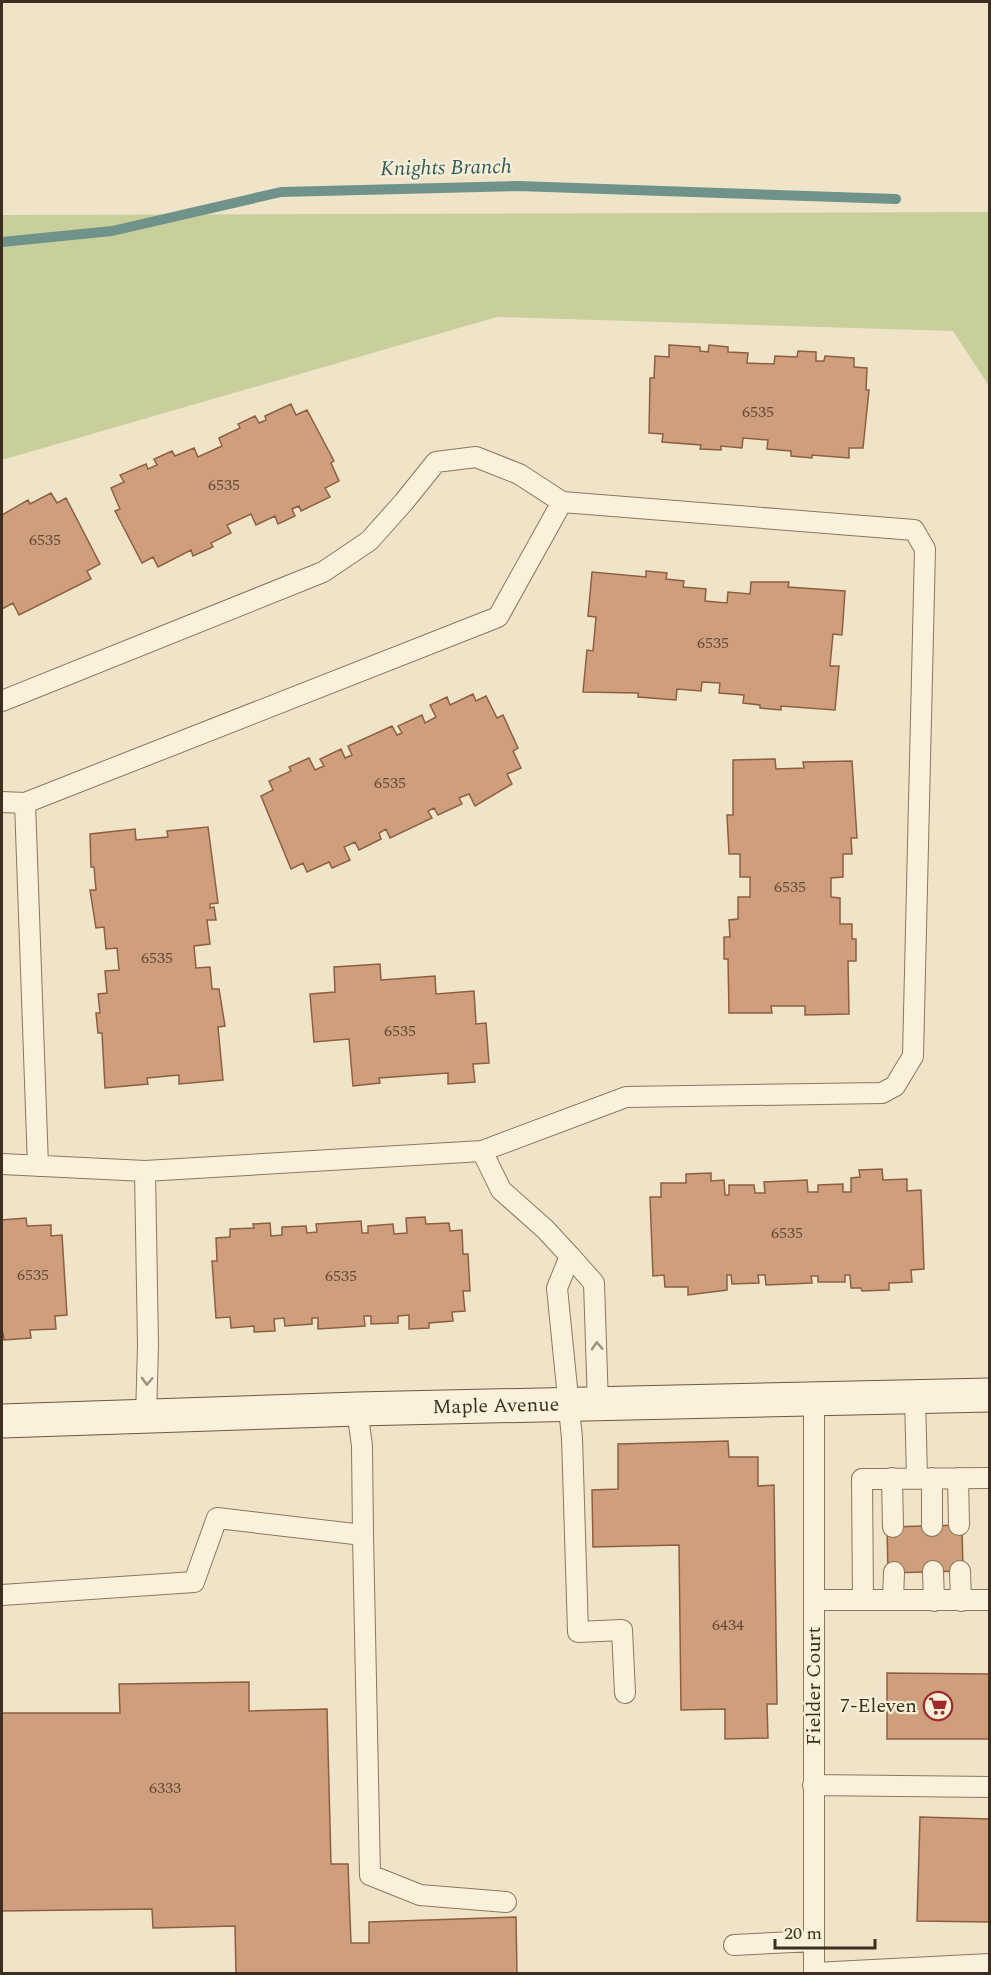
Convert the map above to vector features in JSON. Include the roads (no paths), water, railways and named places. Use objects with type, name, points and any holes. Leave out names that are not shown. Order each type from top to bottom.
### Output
[{"type":"main road","name":"Maple Avenue","points":[[2,1421],[146,1418],[357,1409],[990,1395]]},
{"type":"lane","points":[[2,701],[323,572],[369,541],[436,462],[476,457],[519,474],[562,502],[914,530],[925,549],[913,1056],[896,1086],[882,1093],[626,1097],[482,1151],[145,1172],[2,1164]]},
{"type":"lane","points":[[2,802],[25,803],[498,617],[562,502]]},
{"type":"lane","points":[[25,803],[38,1166]]},
{"type":"lane","points":[[482,1151],[501,1190],[545,1229],[594,1283],[584,1405],[578,1632],[622,1630],[625,1693]]},
{"type":"lane","points":[[145,1172],[148,1345],[146,1418]]},
{"type":"lane","points":[[570,1256],[557,1288],[563,1363],[584,1405]]},
{"type":"lane","points":[[915,1397],[932,1526]]},
{"type":"lane","name":"Fielder Court","points":[[814,1399],[814,1973]]},
{"type":"lane","points":[[357,1409],[362,1446],[370,1875],[420,1894],[506,1902]]},
{"type":"lane","points":[[892,1478],[893,1527]]},
{"type":"lane","points":[[958,1478],[959,1525]]},
{"type":"lane","points":[[863,1600],[862,1479],[990,1478]]},
{"type":"lane","points":[[2,1595],[194,1582],[217,1518],[363,1535]]},
{"type":"lane","points":[[960,1571],[961,1601]]},
{"type":"lane","points":[[893,1600],[894,1572]]},
{"type":"lane","points":[[933,1572],[934,1601]]},
{"type":"lane","points":[[814,1600],[990,1600]]},
{"type":"lane","points":[[813,1785],[990,1787]]},
{"type":"lane","points":[[734,1945],[814,1941]]},
{"type":"lane","points":[[814,1973],[990,1964]]},
{"type":"waterway","name":"Knights Branch","points":[[2,242],[112,231],[281,192],[518,186],[896,199]]},
{"type":"place","name":"7-Eleven","points":[[938,1706]]}]
